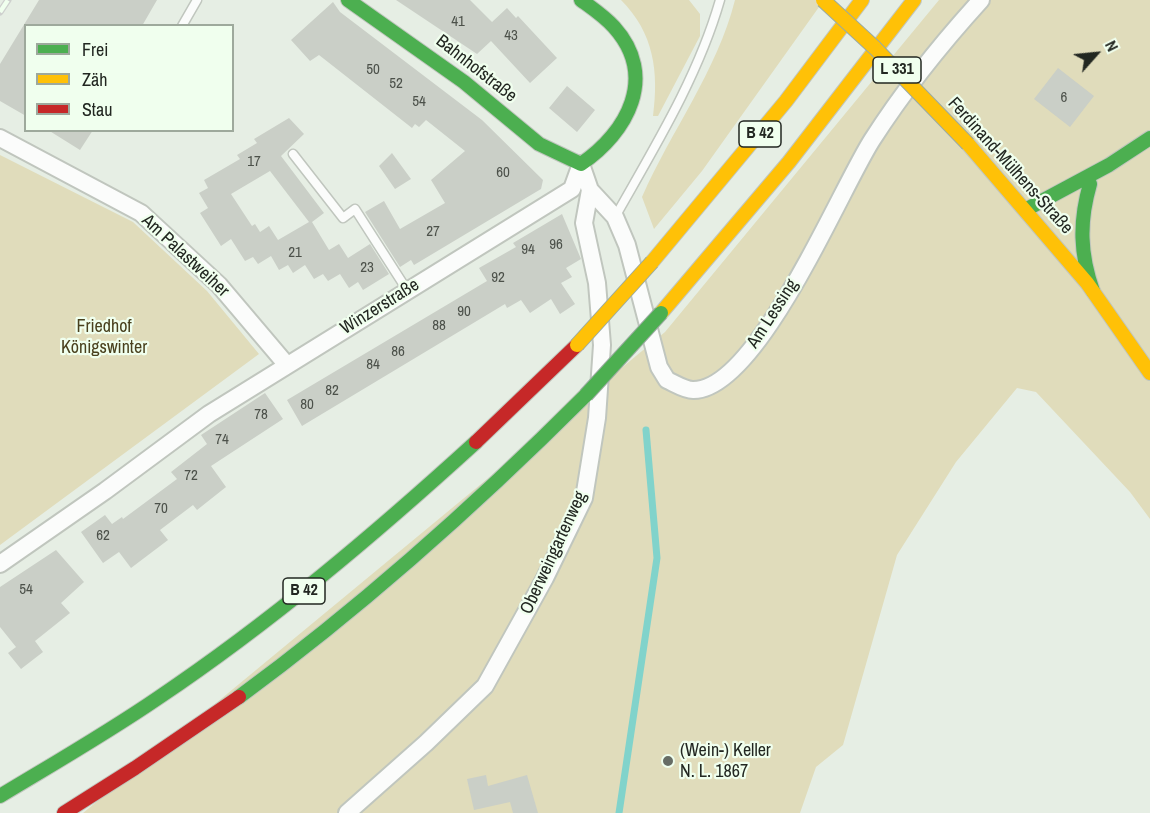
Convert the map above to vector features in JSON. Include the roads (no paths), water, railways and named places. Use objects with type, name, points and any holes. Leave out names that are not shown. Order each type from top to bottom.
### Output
[{"type":"main road","name":"Bahnhofstraße","points":[[348,0],[454,74],[543,147],[559,158],[581,164]]},
{"type":"main road","points":[[581,0],[604,16],[622,37],[630,58],[634,79],[634,98],[626,124],[614,141],[581,164]]},
{"type":"main road","name":"Ferdinand-Mülhens-Straße","points":[[823,0],[875,48],[1027,209],[1127,336],[1150,373]]},
{"type":"main road","name":"B 42","points":[[0,796],[115,727],[171,689],[308,588],[429,487],[577,345],[652,262],[772,120],[862,0]]},
{"type":"main road","name":"B 42","points":[[64,813],[224,707],[382,586],[457,521],[586,395],[661,313],[789,162],[914,0]]},
{"type":"main road","points":[[1027,209],[1109,165],[1150,138]]},
{"type":"main road","points":[[1027,209],[1048,209],[1065,203],[1090,184],[1109,165]]},
{"type":"main road","points":[[1090,184],[1080,226],[1085,270],[1093,291]]},
{"type":"street","name":"Am Lessing","points":[[581,164],[590,190],[615,217],[627,245],[659,367],[667,380],[693,390],[713,383],[727,374],[755,347],[812,254],[876,134],[935,51],[981,0]]},
{"type":"street","name":"Am Palastweiher","points":[[0,138],[141,213],[219,285],[286,364]]},
{"type":"street","name":"Winzerstraße","points":[[0,564],[105,491],[209,414],[286,364],[572,189],[581,164]]},
{"type":"street","name":"Oberweingartenweg","points":[[347,813],[426,743],[485,686],[545,578],[584,498],[597,418],[602,345],[597,283],[584,222],[590,190]]},
{"type":"lane","points":[[183,24],[197,0]]},
{"type":"lane","points":[[615,217],[654,148],[710,34],[720,0]]},
{"type":"lane","points":[[293,154],[343,218],[355,209],[407,290]]},
{"type":"waterway","points":[[619,813],[657,558],[646,430]]},
{"type":"railway","points":[[0,12],[8,0]]},
{"type":"place","name":"(Wein-) Keller N. L. 1867","points":[[668,761]]},
{"type":"park label","name":"Friedhof Königswinter","points":[[104,337]]}]
